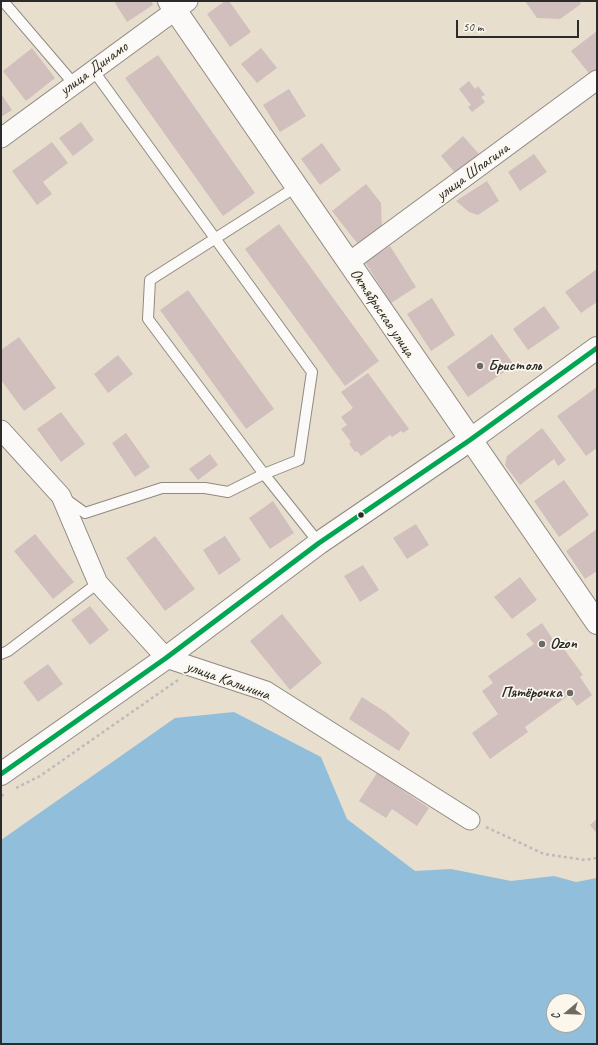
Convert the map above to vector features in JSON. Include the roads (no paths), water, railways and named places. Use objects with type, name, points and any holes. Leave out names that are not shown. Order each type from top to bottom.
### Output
[{"type":"street","name":"улица Динамо","points":[[1,138],[93,70],[177,4]]},
{"type":"street","name":"Октябрьская улица","points":[[177,4],[296,187],[597,623]]},
{"type":"street","name":"улица Шпагина","points":[[348,263],[597,80]]},
{"type":"street","points":[[8,785],[166,658],[319,542],[470,440],[597,348]]},
{"type":"street","name":"улица Калинина","points":[[1,430],[61,496],[98,584],[166,658],[266,691],[470,820]]},
{"type":"lane","points":[[3,1],[74,84]]},
{"type":"lane","points":[[61,496],[85,513],[162,488],[205,488],[228,492],[264,474],[299,460],[312,372],[93,70]]},
{"type":"lane","points":[[296,187],[150,280],[148,319],[264,474],[319,542]]},
{"type":"lane","points":[[1,654],[8,651],[98,584]]},
{"type":"water","points":[[234,712],[321,757],[347,819],[415,871],[451,869],[511,881],[554,876],[576,882],[597,878],[597,1044],[1,1044],[1,840],[175,718]]},
{"type":"place","name":"Бристоль","points":[[480,366]]},
{"type":"place","name":"Ozon","points":[[542,644]]},
{"type":"place","name":"Пятёрочка","points":[[570,693]]}]
